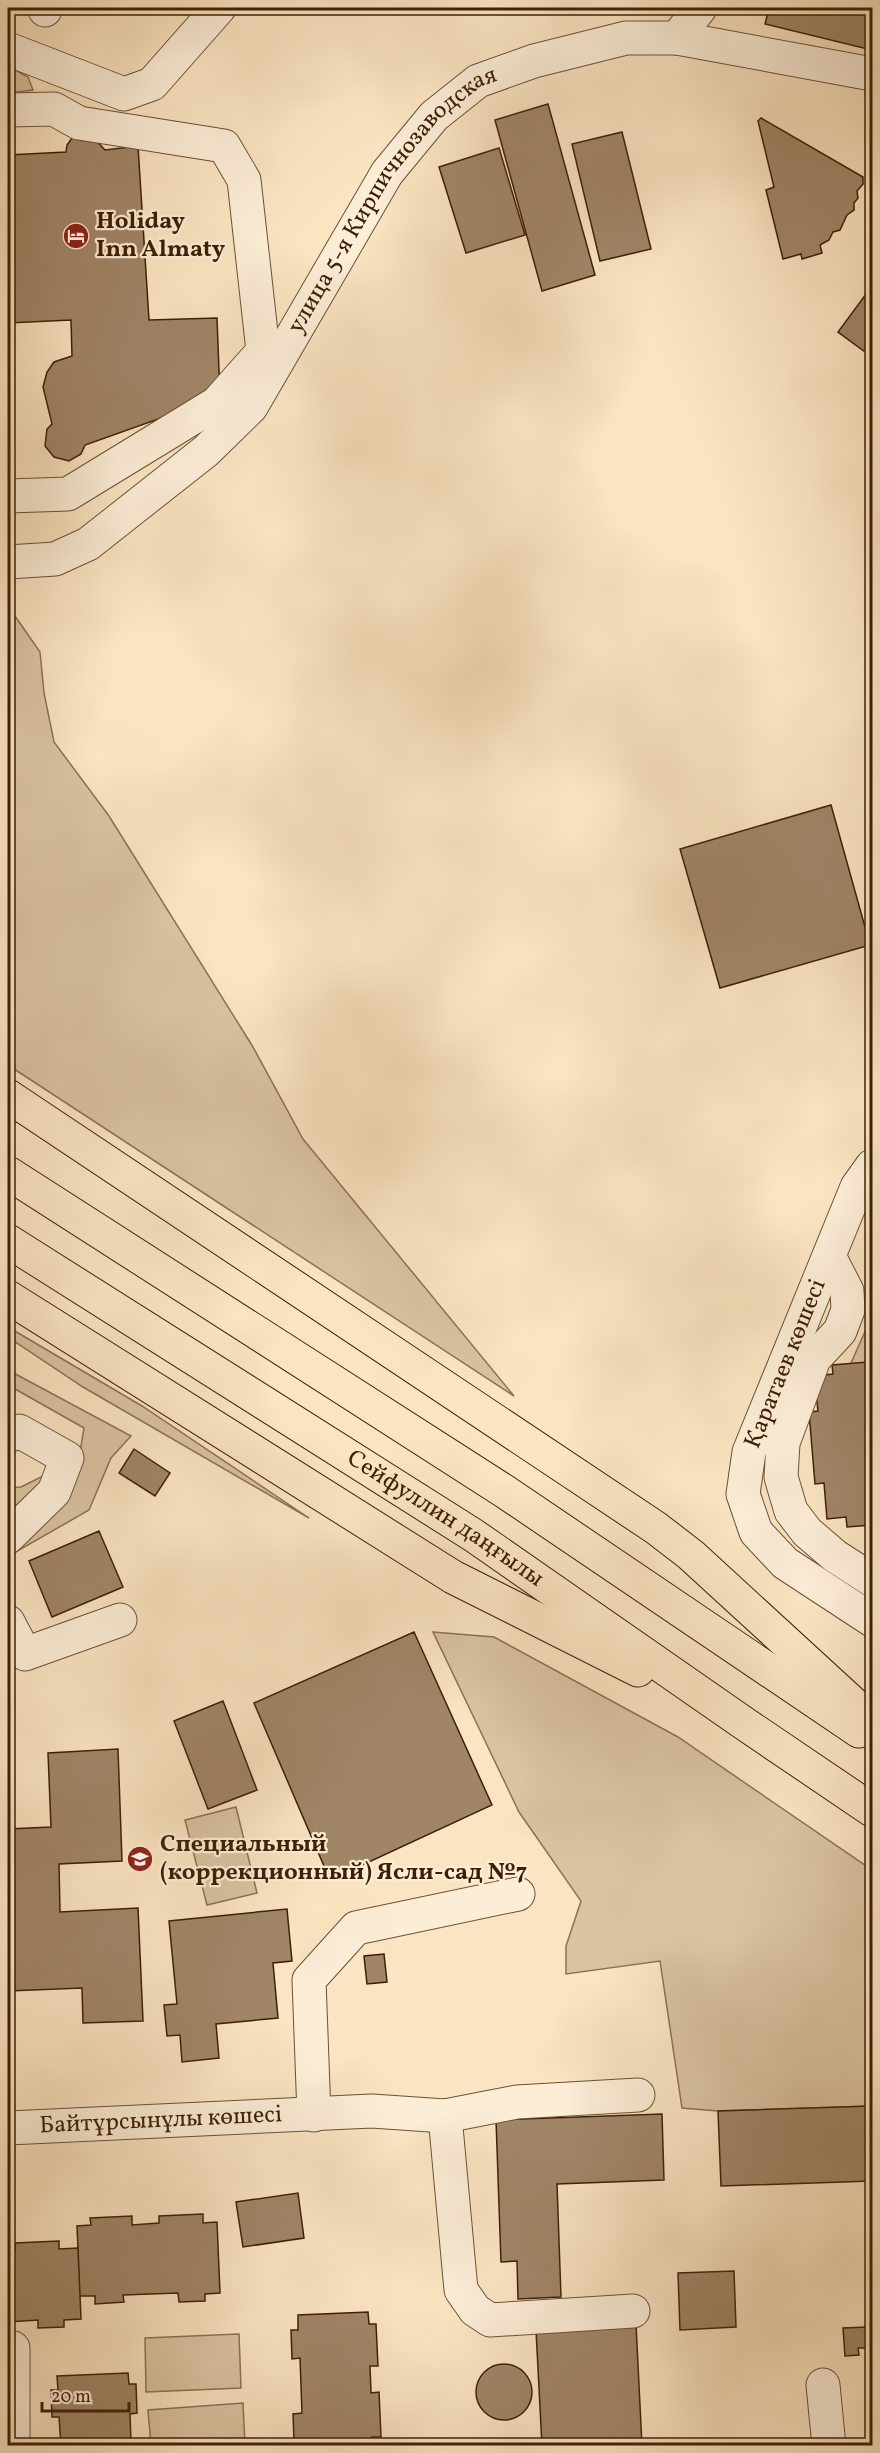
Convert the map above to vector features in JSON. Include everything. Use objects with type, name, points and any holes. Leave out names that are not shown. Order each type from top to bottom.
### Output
[{"type":"main road","points":[[8,1096],[656,1528],[691,1555],[873,1721]]},
{"type":"main road","points":[[8,1173],[504,1491],[873,1741]]},
{"type":"main road","name":"Сейфуллин даңғылы","points":[[8,1241],[474,1535],[745,1724],[873,1810]]},
{"type":"main road","points":[[8,1297],[453,1577],[745,1724]]},
{"type":"street","points":[[8,50],[124,94],[152,84],[219,8]]},
{"type":"street","points":[[677,38],[700,8]]},
{"type":"street","name":"улица 5-я Кирпичнозаводская","points":[[8,562],[55,559],[88,544],[206,451],[251,408],[387,174],[434,116],[478,81],[534,60],[626,38],[677,38],[873,74]]},
{"type":"street","points":[[8,110],[54,109],[80,123],[224,146],[244,180],[263,351],[217,403],[68,494],[8,496]]},
{"type":"street","name":"Қаратаев көшесі","points":[[873,1166],[857,1186],[836,1269],[749,1452],[743,1494],[756,1532],[785,1563],[873,1620]]},
{"type":"street","points":[[836,1269],[873,1294]]},
{"type":"street","points":[[836,1269],[847,1291],[848,1310],[840,1331],[814,1359],[783,1443],[781,1477],[791,1511],[807,1532],[835,1556],[873,1580]]},
{"type":"street","points":[[8,1436],[19,1431],[67,1458],[54,1492],[8,1537]]},
{"type":"street","points":[[8,1622],[25,1654],[120,1620]]},
{"type":"street","points":[[314,2115],[309,1980],[356,1929],[518,1894]]},
{"type":"street","name":"Байтұрсынұлы көшесі","points":[[8,2128],[372,2111],[445,2116],[517,2102],[638,2095]]},
{"type":"street","points":[[445,2116],[461,2290],[475,2310],[490,2320],[633,2311]]},
{"type":"street","points":[[8,2348],[13,2348],[13,2445]]},
{"type":"street","points":[[823,2385],[829,2445]]},
{"type":"shaded area","points":[[8,66],[28,77],[33,90],[8,93]]},
{"type":"shaded area","points":[[8,606],[40,652],[44,693],[54,742],[109,816],[253,1047],[303,1139],[514,1396],[8,1065]]},
{"type":"shaded area","points":[[872,1316],[872,1370],[851,1363]]},
{"type":"shaded area","points":[[8,1327],[142,1406],[309,1518],[83,1387],[8,1337]]},
{"type":"shaded area","points":[[8,1370],[131,1436],[111,1458],[89,1510],[14,1553],[14,1545],[78,1464],[84,1428],[8,1385]]},
{"type":"shaded area","points":[[41,1477],[48,1477],[8,1523],[8,1488],[21,1487]]},
{"type":"shaded area","points":[[433,1632],[494,1637],[678,1737],[872,1870],[872,2106],[718,2111],[682,2108],[660,1961],[566,1974],[566,1946],[581,1901],[519,1812]]},
{"type":"shaded area","points":[[236,1807],[257,1893],[207,1905],[185,1820]]},
{"type":"shaded area","points":[[239,2334],[241,2388],[146,2392],[145,2338]]},
{"type":"shaded area","points":[[243,2403],[245,2445],[151,2445],[148,2410]]},
{"type":"building","points":[[769,8],[872,8],[872,50],[765,24]]},
{"type":"building","points":[[548,104],[595,275],[542,291],[495,120]]},
{"type":"building","points":[[761,118],[863,177],[863,184],[857,191],[858,198],[854,203],[854,210],[847,215],[840,230],[833,232],[829,240],[820,245],[822,253],[802,259],[801,254],[783,259],[766,190],[774,187],[758,121]]},
{"type":"building","points":[[622,132],[651,249],[600,261],[572,144]]},
{"type":"building","name":"Holiday Inn Almaty","points":[[92,136],[105,150],[138,146],[149,320],[217,318],[220,397],[85,445],[81,454],[69,461],[54,457],[45,446],[47,429],[52,424],[43,387],[47,372],[54,362],[72,356],[71,320],[8,323],[8,155],[66,152],[67,145],[72,138]]},
{"type":"building","points":[[499,148],[525,235],[466,253],[439,167]]},
{"type":"building","points":[[872,286],[872,357],[838,332]]},
{"type":"building","points":[[831,805],[870,945],[720,988],[680,849]]},
{"type":"building","points":[[872,1214],[872,1234],[866,1232]]},
{"type":"building","points":[[868,1362],[869,1370],[872,1370],[872,1525],[847,1527],[846,1517],[827,1519],[824,1483],[815,1484],[809,1412],[818,1411],[814,1376],[833,1374],[832,1365]]},
{"type":"building","points":[[134,1449],[170,1473],[155,1496],[119,1473]]},
{"type":"building","points":[[99,1531],[123,1587],[52,1617],[29,1561]]},
{"type":"building","points":[[414,1632],[492,1805],[330,1880],[254,1703]]},
{"type":"building","points":[[223,1701],[257,1790],[208,1809],[174,1721]]},
{"type":"building","points":[[118,1749],[122,1861],[59,1864],[60,1912],[138,1908],[143,2021],[83,2023],[82,1988],[8,1991],[8,1829],[51,1827],[48,1753]]},
{"type":"building","points":[[287,1909],[292,1961],[273,1963],[278,2018],[216,2024],[219,2058],[182,2062],[180,2035],[167,2036],[164,2005],[177,2004],[169,1921]]},
{"type":"building","points":[[384,1954],[387,1982],[367,1984],[364,1956]]},
{"type":"building","points":[[872,2106],[872,2181],[721,2186],[718,2111]]},
{"type":"building","points":[[662,2114],[664,2180],[557,2184],[561,2297],[518,2299],[517,2261],[501,2262],[496,2120]]},
{"type":"building","points":[[298,2193],[304,2238],[243,2247],[236,2202]]},
{"type":"building","points":[[203,2214],[203,2223],[217,2222],[220,2293],[205,2294],[205,2301],[179,2302],[178,2293],[123,2295],[124,2302],[95,2304],[95,2296],[80,2296],[77,2226],[91,2225],[90,2218],[132,2216],[132,2225],[159,2223],[159,2216]]},
{"type":"building","points":[[59,2241],[59,2249],[78,2248],[81,2319],[64,2320],[64,2327],[38,2328],[38,2320],[8,2322],[8,2252],[15,2251],[15,2243]]},
{"type":"building","points":[[734,2271],[736,2327],[680,2330],[678,2273]]},
{"type":"building","points":[[368,2312],[369,2324],[376,2324],[378,2366],[370,2366],[371,2393],[379,2392],[381,2437],[372,2437],[372,2446],[301,2446],[301,2440],[294,2440],[293,2414],[302,2413],[300,2358],[292,2359],[291,2330],[298,2330],[298,2315]]},
{"type":"building","points":[[636,2324],[642,2446],[542,2446],[536,2330]]},
{"type":"building","points":[[872,2327],[872,2433],[869,2348],[858,2348],[859,2355],[845,2356],[843,2328]]},
{"type":"building","points":[[504,2364],[515,2366],[524,2372],[530,2381],[532,2392],[530,2403],[524,2412],[515,2418],[504,2420],[493,2418],[484,2412],[478,2403],[476,2392],[478,2381],[484,2372],[493,2366]]},
{"type":"building","points":[[128,2373],[129,2384],[136,2384],[137,2413],[130,2414],[131,2443],[138,2443],[139,2446],[61,2446],[59,2417],[52,2417],[51,2390],[58,2390],[57,2376]]},
{"type":"place","name":"Holiday Inn Almaty","points":[[76,236]]},
{"type":"place","name":"Специальный (коррекционный) Ясли-сад №7","points":[[140,1859]]}]
